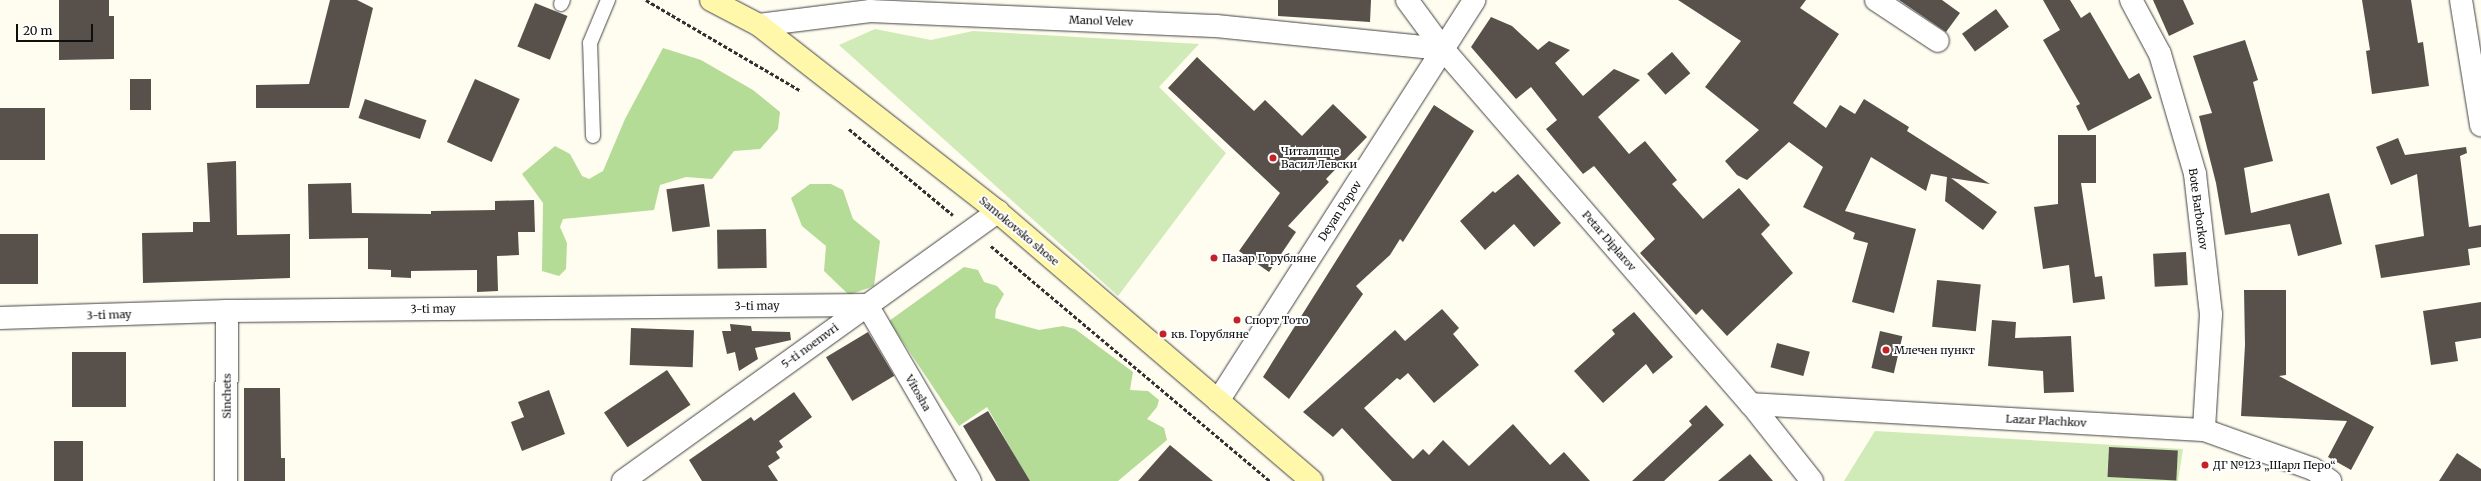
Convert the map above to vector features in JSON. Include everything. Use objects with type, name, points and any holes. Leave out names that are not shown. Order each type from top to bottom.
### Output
[{"type":"main road","name":"Samokovsko shose","points":[[711,0],[759,25],[998,212],[1312,481]]},
{"type":"street","name":"Petar Diplarov","points":[[1407,0],[1443,49],[1751,404],[1812,481]]},
{"type":"street","name":"Deyan Popov","points":[[1218,401],[1474,0]]},
{"type":"street","points":[[1876,0],[1938,41]]},
{"type":"street","name":"Bote Barborkov","points":[[2130,0],[2160,54],[2195,174],[2211,314],[2204,430]]},
{"type":"street","points":[[2461,0],[2481,125]]},
{"type":"street","name":"Manol Velev","points":[[759,25],[870,11],[1216,26],[1443,49]]},
{"type":"street","name":"5-ti noemvri","points":[[623,481],[998,212]]},
{"type":"street","name":"3-ti may","points":[[0,318],[227,311],[867,305]]},
{"type":"street","name":"Vitosha","points":[[867,305],[970,481]]},
{"type":"street","name":"Sinchets","points":[[226,481],[227,311]]},
{"type":"street","name":"Lazar Plachkov","points":[[1751,404],[2204,430],[2313,469],[2330,481]]},
{"type":"lane","points":[[592,136],[590,43],[608,0]]},
{"type":"path","points":[[646,0],[808,96]]},
{"type":"path","points":[[845,125],[1270,481]]},
{"type":"green space","points":[[875,29],[931,40],[973,31],[1199,44],[1159,87],[1226,153],[1118,296],[839,45]]},
{"type":"green space","points":[[663,48],[701,60],[753,90],[780,112],[778,129],[760,149],[734,151],[712,179],[686,177],[660,185],[654,210],[563,219],[560,227],[567,243],[566,269],[559,276],[542,271],[543,203],[522,174],[555,146],[570,154],[582,176],[589,179],[603,171],[625,119]]},
{"type":"green space","points":[[810,184],[831,184],[843,190],[853,219],[880,241],[874,286],[849,295],[824,271],[826,246],[802,226],[791,198]]},
{"type":"green space","points":[[964,267],[978,270],[984,282],[997,286],[1004,294],[996,309],[995,318],[1039,330],[1063,326],[1075,329],[1133,372],[1130,390],[1148,391],[1159,400],[1157,407],[1147,419],[1164,428],[1167,440],[1118,481],[1029,481],[987,407],[959,426],[889,321]]},
{"type":"green space","points":[[1875,431],[2183,449],[2178,481],[1844,481]],"holes":[[[2109,447],[2178,451],[2176,480],[2107,477]]]},
{"type":"building","points":[[59,0],[109,0],[109,16],[114,16],[114,59],[59,60]]},
{"type":"building","points":[[330,0],[357,0],[373,8],[349,108],[256,108],[256,85],[309,84]]},
{"type":"building","points":[[1278,0],[1371,0],[1370,22],[1278,16]]},
{"type":"building","points":[[1678,0],[1806,0],[1800,8],[1839,34],[1793,103],[1826,128],[1840,105],[1855,114],[1864,99],[1909,127],[1907,131],[1990,184],[1951,178],[1997,212],[1983,230],[1945,201],[1947,177],[1931,174],[1926,191],[1871,157],[1845,211],[1916,229],[1894,313],[1852,302],[1868,243],[1853,239],[1855,233],[1803,207],[1823,167],[1789,142],[1747,180],[1737,175],[1725,161],[1759,130],[1705,87],[1741,41]]},
{"type":"building","points":[[1899,0],[1942,0],[1960,13],[1946,32]]},
{"type":"building","points":[[2043,0],[2070,0],[2081,18],[2090,12],[2129,79],[2139,73],[2152,98],[2088,131],[2076,106],[2080,104],[2043,40],[2060,30]]},
{"type":"building","points":[[2153,0],[2183,0],[2194,24],[2169,36]]},
{"type":"building","points":[[2362,0],[2411,0],[2418,43],[2423,42],[2429,86],[2372,94],[2366,51],[2370,50]]},
{"type":"building","points":[[535,3],[567,16],[550,60],[517,47]]},
{"type":"building","points":[[1996,9],[2009,27],[1975,51],[1962,34]]},
{"type":"building","points":[[1491,17],[1512,26],[1538,50],[1549,41],[1570,50],[1555,63],[1583,96],[1614,69],[1640,80],[1598,117],[1629,154],[1645,141],[1677,180],[1672,184],[1703,219],[1739,188],[1770,225],[1761,234],[1793,273],[1727,336],[1702,309],[1696,315],[1640,253],[1655,239],[1594,166],[1583,174],[1546,129],[1557,120],[1531,87],[1516,99],[1471,47]]},
{"type":"building","points":[[2245,40],[2258,80],[2253,82],[2273,161],[2244,168],[2251,213],[2329,193],[2342,244],[2298,256],[2290,224],[2225,235],[2216,183],[2199,116],[2212,113],[2193,56]]},
{"type":"building","points":[[1672,52],[1690,73],[1665,95],[1647,74]]},
{"type":"building","name":"Читалище Васил Левски","points":[[1197,57],[1254,111],[1265,100],[1302,136],[1333,104],[1367,137],[1326,179],[1329,182],[1288,226],[1296,232],[1269,272],[1239,251],[1280,193],[1168,88]]},
{"type":"building","points":[[130,79],[151,79],[151,110],[130,110]]},
{"type":"building","points":[[475,79],[520,99],[492,162],[447,142]]},
{"type":"building","points":[[365,99],[426,120],[420,139],[358,118]]},
{"type":"building","points":[[1434,105],[1474,131],[1403,242],[1400,239],[1390,255],[1356,286],[1363,294],[1289,399],[1263,377]]},
{"type":"building","points":[[0,108],[45,108],[45,160],[0,160]]},
{"type":"building","points":[[2058,135],[2096,135],[2096,183],[2081,183],[2095,277],[2102,276],[2105,299],[2073,303],[2069,265],[2043,269],[2034,207],[2058,204]]},
{"type":"building","points":[[2398,138],[2405,155],[2466,147],[2467,153],[2460,156],[2469,227],[2481,225],[2481,247],[2468,249],[2470,265],[2381,278],[2375,245],[2424,236],[2417,174],[2391,185],[2376,147]]},
{"type":"building","points":[[236,161],[237,235],[290,234],[290,278],[143,283],[142,233],[193,232],[193,222],[210,222],[207,163]]},
{"type":"building","points":[[1518,174],[1561,223],[1534,247],[1514,224],[1485,250],[1460,221],[1493,191],[1495,193]]},
{"type":"building","points":[[351,183],[352,213],[431,214],[431,211],[495,210],[495,201],[534,200],[535,232],[518,232],[519,255],[497,256],[498,291],[477,292],[477,270],[411,271],[411,278],[391,277],[391,270],[368,269],[368,238],[309,239],[308,184]]},
{"type":"building","points":[[704,184],[710,227],[672,232],[666,189]]},
{"type":"building","points":[[766,229],[767,268],[718,269],[717,230]]},
{"type":"building","points":[[0,234],[38,234],[38,284],[0,284]]},
{"type":"building","points":[[2186,252],[2188,285],[2155,287],[2153,254]]},
{"type":"building","points":[[1937,280],[1981,285],[1976,331],[1932,327]]},
{"type":"building","points":[[2244,290],[2286,290],[2286,375],[2279,376],[2374,427],[2351,470],[2328,457],[2347,421],[2241,416],[2245,345]]},
{"type":"building","points":[[2481,302],[2481,338],[2455,342],[2458,361],[2431,365],[2423,311]]},
{"type":"building","points":[[1442,309],[1459,328],[1453,334],[1479,365],[1434,403],[1408,373],[1400,380],[1397,378],[1364,408],[1413,459],[1423,449],[1429,455],[1443,440],[1469,466],[1513,424],[1550,465],[1564,452],[1590,481],[1392,481],[1342,428],[1333,437],[1303,412],[1395,330],[1405,341]]},
{"type":"building","points":[[1634,312],[1673,357],[1653,374],[1646,364],[1603,403],[1574,371],[1615,334],[1612,330]]},
{"type":"building","points":[[1992,320],[2016,322],[2015,338],[2071,336],[2074,392],[2044,393],[2043,371],[1988,366]]},
{"type":"building","points":[[730,324],[751,326],[752,331],[790,332],[791,340],[755,348],[758,359],[739,371],[735,352],[727,354],[722,331],[731,331]]},
{"type":"building","points":[[631,328],[694,330],[693,367],[630,365]]},
{"type":"building","points":[[1880,331],[1902,336],[1894,373],[1871,368]]},
{"type":"building","points":[[868,332],[894,376],[852,401],[826,357]]},
{"type":"building","points":[[1777,343],[1810,352],[1803,376],[1771,367]]},
{"type":"building","points":[[72,352],[126,352],[126,407],[72,407]]},
{"type":"building","points":[[667,370],[690,405],[627,447],[604,412]]},
{"type":"building","points":[[244,388],[280,388],[281,458],[285,458],[285,481],[244,481]]},
{"type":"building","points":[[549,390],[565,434],[522,451],[511,422],[524,417],[518,402]]},
{"type":"building","points":[[794,392],[812,417],[779,441],[783,447],[776,452],[780,458],[768,466],[778,481],[702,481],[689,460],[751,417],[754,421]]},
{"type":"building","points":[[1706,405],[1724,425],[1664,481],[1632,481],[1692,425],[1689,421]]},
{"type":"building","points":[[988,411],[1030,481],[996,481],[963,426]]},
{"type":"building","points":[[54,441],[83,441],[83,481],[54,481]]},
{"type":"building","points":[[1170,445],[1213,481],[1138,481]]},
{"type":"building","points":[[2109,447],[2178,451],[2176,481],[2107,477]]},
{"type":"building","points":[[2457,453],[2481,469],[2481,481],[2439,481]]},
{"type":"building","points":[[1750,454],[1773,481],[1718,481]]},
{"type":"place","name":"Читалище Васил Левски","points":[[1273,158]]},
{"type":"place","name":"Пазар Горубляне","points":[[1214,258]]},
{"type":"place","name":"Спорт Тото","points":[[1237,320]]},
{"type":"place","name":"кв. Горубляне","points":[[1163,334]]},
{"type":"place","name":"Млечен пункт","points":[[1886,350]]},
{"type":"place","name":"ДГ №123 „Шарл Перо“","points":[[2205,465]]}]
